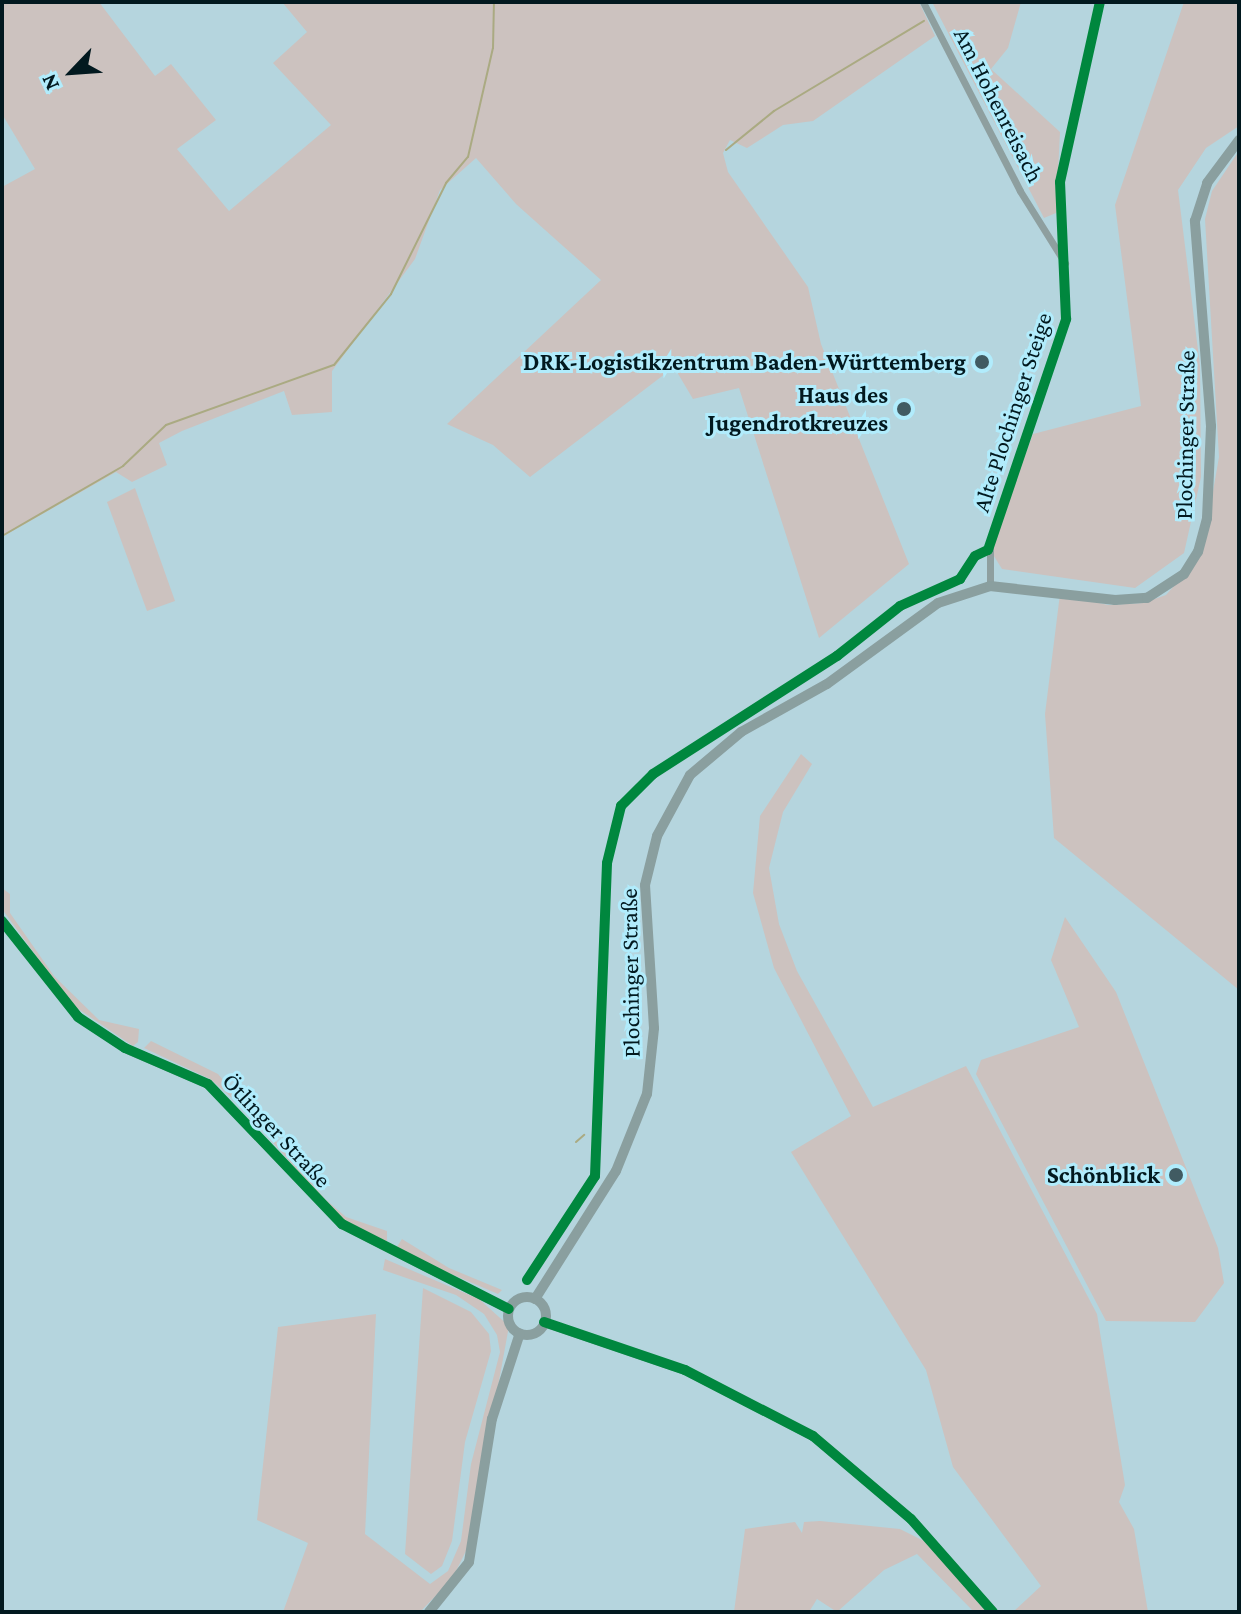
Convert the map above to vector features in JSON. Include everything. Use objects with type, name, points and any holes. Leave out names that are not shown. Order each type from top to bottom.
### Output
[{"type":"main road","name":"Plochinger Straße","points":[[535,1299],[616,1171],[647,1094],[654,1028],[645,885],[657,836],[690,775],[741,732],[827,684],[907,620],[990,586],[1115,600],[1147,598],[1184,574],[1198,552],[1207,518],[1211,426],[1195,221],[1207,183],[1239,140]]},
{"type":"main road","points":[[521,1298],[535,1299],[544,1322],[536,1332],[520,1333],[509,1323],[509,1309],[521,1298]]},
{"type":"main road","points":[[429,1612],[469,1562],[492,1419],[520,1333]]},
{"type":"street","name":"Am Hohenreisach","points":[[923,2],[1020,191],[1066,265]]},
{"type":"street","name":"Alte Plochinger Steige","points":[[990,586],[990,542],[1066,319],[1064,150],[1100,2]]},
{"type":"street","name":"Ötlinger Straße","points":[[2,921],[78,1017],[125,1048],[208,1084],[342,1224],[509,1309]]},
{"type":"street","points":[[544,1322],[685,1370],[813,1436],[911,1519],[993,1612]]},
{"type":"shaded area","points":[[2,2],[99,2],[155,76],[171,64],[216,120],[177,149],[229,211],[331,125],[273,63],[307,32],[282,2],[919,2],[935,36],[813,121],[783,125],[747,148],[730,140],[723,153],[728,172],[808,287],[821,344],[909,564],[819,638],[739,388],[693,399],[674,367],[530,477],[493,445],[447,424],[601,280],[516,204],[476,158],[440,190],[415,259],[332,371],[332,412],[292,415],[284,391],[159,443],[167,465],[132,482],[116,472],[2,537],[2,187],[35,169],[2,114]]},
{"type":"shaded area","points":[[932,2],[1021,2],[1008,48],[991,69],[1060,132],[1056,213],[1044,218]]},
{"type":"shaded area","points":[[1184,2],[1239,2],[1239,126],[1206,148],[1178,190],[1200,366],[1201,477],[1184,553],[1135,588],[1002,569],[992,553],[995,534],[1033,434],[1141,406],[1115,205]]},
{"type":"shaded area","points":[[1239,151],[1239,990],[1054,838],[1045,714],[1060,594],[1108,605],[1143,603],[1166,595],[1202,554],[1219,457],[1205,219],[1212,191]]},
{"type":"shaded area","points":[[135,488],[175,601],[147,611],[107,502]]},
{"type":"shaded area","points":[[801,754],[812,764],[783,812],[769,868],[779,924],[797,971],[873,1107],[966,1066],[1097,1314],[1125,1485],[1119,1502],[1134,1529],[1148,1612],[1013,1612],[1041,1586],[953,1467],[926,1370],[791,1152],[851,1116],[774,968],[753,893],[760,816]]},
{"type":"shaded area","points":[[2,888],[10,894],[10,913],[54,976],[99,1020],[139,1029],[138,1042],[133,1046],[71,1004],[2,909]]},
{"type":"shaded area","points":[[1065,917],[1116,992],[1218,1248],[1224,1283],[1195,1322],[1106,1321],[976,1074],[981,1060],[1079,1027],[1051,960]]},
{"type":"shaded area","points":[[151,1041],[218,1074],[325,1199],[346,1217],[387,1231],[387,1242],[359,1232],[332,1210],[239,1104],[210,1079],[144,1048]]},
{"type":"shaded area","points":[[402,1239],[449,1268],[502,1290],[498,1294],[395,1250]]},
{"type":"shaded area","points":[[385,1259],[479,1299],[509,1326],[469,1545],[452,1579],[420,1612],[283,1612],[308,1543],[257,1520],[278,1327],[376,1314],[365,1534],[430,1584],[448,1571],[461,1541],[471,1464],[500,1352],[497,1335],[484,1314],[456,1295],[383,1270]]},
{"type":"shaded area","points":[[423,1288],[471,1312],[489,1334],[491,1351],[465,1442],[452,1541],[442,1566],[431,1574],[405,1554]]},
{"type":"shaded area","points":[[795,1522],[802,1533],[804,1522],[900,1529],[926,1542],[988,1612],[974,1612],[917,1554],[884,1570],[837,1612],[817,1599],[809,1612],[734,1612],[745,1529]]},
{"type":"waterway","points":[[2,536],[123,466],[166,425],[334,365],[391,294],[446,183],[468,157],[493,48],[494,2]]},
{"type":"waterway","points":[[726,150],[774,111],[924,21]]},
{"type":"waterway","points":[[576,1142],[584,1135]]},
{"type":"cycle path","points":[[527,1280],[595,1176],[607,863],[621,806],[653,774],[837,656],[900,606],[960,579],[975,556],[988,550],[1066,319],[1060,182],[1100,2]]},
{"type":"cycle path","points":[[2,921],[78,1017],[125,1048],[208,1084],[342,1224],[509,1309]]},
{"type":"cycle path","points":[[544,1322],[685,1370],[813,1436],[911,1519],[993,1612]]},
{"type":"place","name":"DRK-Logistikzentrum Baden-Württemberg","points":[[982,362]]},
{"type":"place","name":"Haus des Jugendrotkreuzes","points":[[904,409]]},
{"type":"place","name":"Schönblick","points":[[1176,1175]]}]
